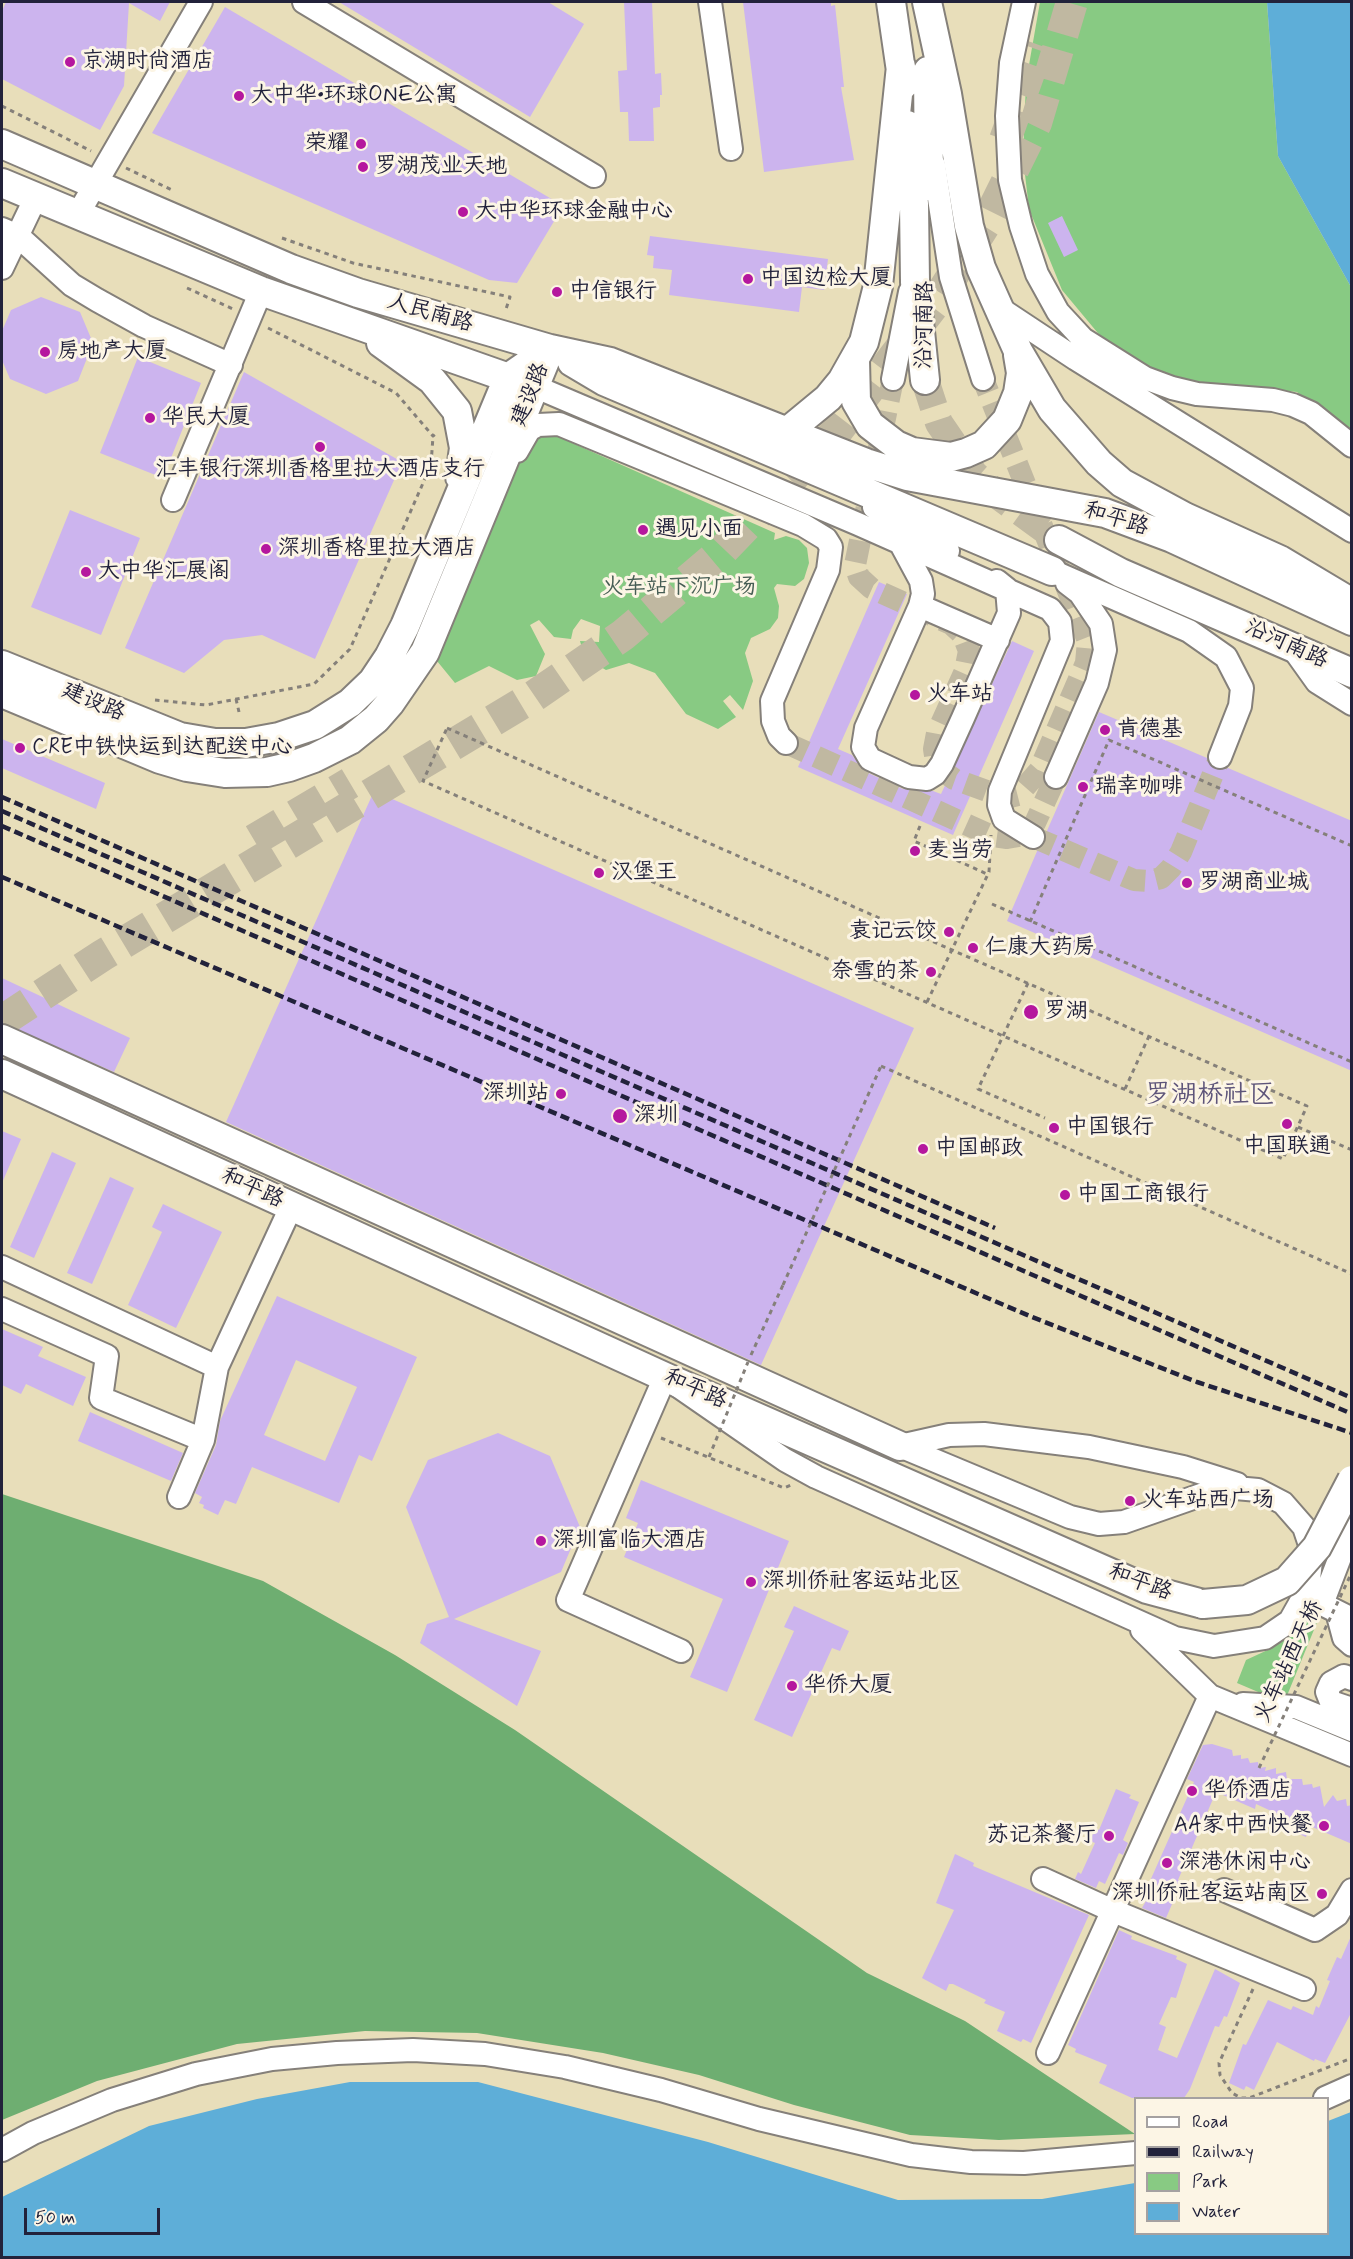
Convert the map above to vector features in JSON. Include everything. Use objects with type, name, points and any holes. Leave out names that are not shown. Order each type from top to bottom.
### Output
[{"type":"main road","name":"沿河南路","points":[[891,2],[901,66],[912,172],[914,261],[918,324],[925,380],[930,134],[922,2]]},
{"type":"main road","points":[[927,2],[969,226],[996,306],[1018,351],[1052,409],[1099,463],[1122,483],[1175,513],[1352,591]]},
{"type":"main road","points":[[788,431],[828,398],[855,360],[864,342],[878,286],[901,66]]},
{"type":"main road","name":"人民南路","points":[[2,144],[291,269],[358,293],[550,348],[610,362],[866,463]]},
{"type":"main road","name":"人民南路","points":[[2,183],[261,291],[536,387]]},
{"type":"main road","points":[[352,323],[432,380],[448,397],[459,418],[464,448],[457,502]]},
{"type":"main road","points":[[550,348],[604,381],[1052,571]]},
{"type":"main road","name":"建设路","points":[[2,665],[180,737],[215,743],[246,743],[279,737],[315,725],[350,703],[373,681],[389,657],[508,378],[550,348]]},
{"type":"main road","name":"建设路","points":[[2,693],[187,767],[225,773],[267,772],[314,758],[350,740],[376,719],[390,703],[425,652],[536,387],[550,348]]},
{"type":"main road","points":[[855,360],[856,401],[870,425],[896,445],[912,452],[951,457],[984,444],[1007,420],[1018,393],[1021,374],[1018,351]]},
{"type":"main road","name":"和平路","points":[[866,463],[936,483],[1105,513],[1172,538],[1352,621]]},
{"type":"main road","points":[[1105,513],[1199,536],[1280,560],[1352,603]]},
{"type":"main road","name":"沿河南路","points":[[1059,540],[1120,573],[1352,673]]},
{"type":"main road","name":"和平路","points":[[2,1039],[900,1446]]},
{"type":"main road","name":"和平路","points":[[2,1074],[665,1377],[1147,1589],[1173,1597],[1203,1604],[1247,1600],[1287,1581],[1302,1567],[1329,1527],[1352,1480]]},
{"type":"street","points":[[78,214],[201,2]]},
{"type":"street","points":[[304,2],[594,176]]},
{"type":"street","points":[[710,2],[731,149]]},
{"type":"street","points":[[1024,2],[1011,63],[1007,116],[1010,180],[1021,226],[1037,274],[1058,312],[1083,339],[1145,378],[1197,394],[1273,400],[1293,405],[1311,413],[1352,446]]},
{"type":"street","points":[[930,134],[951,277],[983,379]]},
{"type":"street","points":[[2,268],[10,233],[36,197]]},
{"type":"street","points":[[10,233],[72,285],[97,300],[144,326],[231,365]]},
{"type":"street","points":[[893,379],[914,261]]},
{"type":"street","points":[[173,500],[261,291]]},
{"type":"street","points":[[996,306],[1076,359],[1352,531]]},
{"type":"street","points":[[536,387],[1050,609],[1060,621],[1063,631],[1058,652],[1000,791],[999,805],[1004,819],[1034,837]]},
{"type":"street","points":[[425,652],[454,594],[522,440],[537,424],[559,424],[803,525],[826,539],[831,547],[828,570],[772,701],[773,721],[779,736],[786,743]]},
{"type":"street","points":[[815,471],[993,578],[1007,589],[1009,613],[998,640],[942,764],[927,779],[909,777],[870,759],[865,754],[863,738],[920,606],[923,594],[921,581],[901,544]]},
{"type":"street","points":[[1052,571],[1189,631],[1226,657],[1242,688],[1240,706],[1220,757]]},
{"type":"street","points":[[1052,571],[1080,593],[1091,607],[1101,624],[1105,650],[1097,683],[1056,777]]},
{"type":"street","points":[[920,606],[998,640]]},
{"type":"street","points":[[1292,647],[1317,682],[1352,705]]},
{"type":"street","points":[[179,1497],[203,1440],[217,1367],[291,1207]]},
{"type":"street","points":[[2,1267],[217,1367]]},
{"type":"street","points":[[2,1310],[107,1356],[101,1398],[203,1440]]},
{"type":"street","points":[[681,1651],[568,1600],[665,1377],[785,1460],[816,1477],[1132,1621],[1175,1638],[1206,1646],[1253,1642],[1271,1636],[1285,1625],[1329,1607]]},
{"type":"street","points":[[900,1446],[949,1435],[984,1434],[1089,1447],[1183,1467],[1258,1490],[1290,1508],[1307,1535],[1312,1551],[1312,1567],[1344,1638],[1352,1645]]},
{"type":"street","points":[[900,1446],[1070,1517],[1099,1524],[1124,1522],[1224,1487],[1258,1490]]},
{"type":"street","points":[[1329,1607],[1352,1526]]},
{"type":"street","name":"和平路","points":[[1132,1621],[1219,1699],[1352,1755]]},
{"type":"street","points":[[1352,1679],[1344,1676],[1331,1683],[1327,1692],[1331,1702],[1352,1709]]},
{"type":"street","points":[[1048,2053],[1111,1910],[1219,1699],[1296,1707],[1352,1730]]},
{"type":"street","points":[[1043,1879],[1111,1910],[1304,1989]]},
{"type":"street","points":[[1224,1890],[1315,1930],[1337,1915],[1352,1890]]},
{"type":"street","points":[[2,2150],[33,2133],[112,2100],[196,2074],[283,2058],[412,2050],[485,2054],[565,2067],[662,2090],[759,2119],[911,2155],[971,2162],[1024,2163],[1134,2153]]},
{"type":"street","points":[[1327,2097],[1352,2086]]},
{"type":"path","points":[[2,106],[175,192]]},
{"type":"path","points":[[280,237],[353,263],[510,297],[499,334]]},
{"type":"path","points":[[148,699],[206,705],[314,684],[350,649],[431,465],[433,436],[396,393],[186,287]]},
{"type":"path","points":[[433,436],[459,418]]},
{"type":"path","points":[[236,699],[239,712]]},
{"type":"path","points":[[447,728],[1028,983],[1307,1106],[1283,1159],[423,781],[447,728]]},
{"type":"path","points":[[1030,922],[1109,740],[1352,846]]},
{"type":"path","points":[[920,826],[914,841],[989,873],[927,1002]]},
{"type":"path","points":[[992,904],[1352,1062]]},
{"type":"path","points":[[1028,983],[978,1089],[1045,1118]]},
{"type":"path","points":[[1125,1089],[1149,1036]]},
{"type":"path","points":[[709,1457],[748,1362],[881,1066],[1352,1274]]},
{"type":"path","points":[[1298,1127],[1352,1150]]},
{"type":"path","points":[[670,1442],[784,1488]]},
{"type":"path","name":"火车站西天桥","points":[[1259,1768],[1352,1572]]},
{"type":"path","points":[[1239,2097],[1225,2086],[1220,2075],[1219,2063],[1261,1972]]},
{"type":"path","points":[[1252,2097],[1352,2058]]},
{"type":"green space","points":[[1040,2],[1267,2],[1278,156],[1351,287],[1351,434],[1297,392],[1184,380],[1146,369],[1102,338],[1062,290],[1029,209],[1023,157],[1026,82]]},
{"type":"green space","name":"火车站下沉广场","points":[[543,430],[775,533],[774,540],[786,536],[799,540],[807,548],[809,563],[804,579],[795,586],[777,584],[774,588],[779,606],[778,618],[770,629],[751,638],[745,653],[753,681],[743,710],[730,695],[723,701],[736,717],[718,729],[686,714],[655,673],[629,663],[606,670],[585,658],[580,641],[599,642],[600,626],[581,619],[573,630],[571,639],[554,637],[539,620],[530,625],[545,654],[536,676],[517,680],[489,666],[455,683],[437,661],[525,445]]},
{"type":"green space","points":[[2,1494],[263,1581],[395,1655],[515,1730],[867,1973],[965,2021],[1134,2134],[999,2140],[910,2135],[794,2105],[699,2075],[603,2053],[477,2033],[365,2031],[237,2044],[97,2081],[2,2120]]},
{"type":"green space","points":[[1312,1612],[1320,1615],[1284,1703],[1237,1683],[1246,1660],[1272,1648],[1290,1625]]},
{"type":"water","points":[[1267,2],[1351,2],[1351,287],[1278,156]]},
{"type":"water","points":[[350,2082],[478,2082],[708,2142],[898,2200],[1042,2199],[1134,2183],[1134,2235],[1329,2235],[1329,2121],[1351,2112],[1351,2257],[2,2257],[2,2197],[149,2126],[257,2099]]},
{"type":"building","points":[[6,2],[170,2],[160,21],[129,3],[124,86],[100,130],[2,79],[2,11]]},
{"type":"building","points":[[339,2],[548,2],[584,24],[530,117]]},
{"type":"building","points":[[624,2],[652,2],[655,74],[661,73],[662,95],[660,95],[660,107],[653,108],[654,141],[629,141],[628,112],[620,112],[618,71],[627,70]]},
{"type":"building","points":[[743,2],[831,2],[831,6],[835,5],[844,87],[841,87],[854,160],[764,172]]},
{"type":"building","name":"罗湖茂业天地","points":[[225,7],[555,201],[559,213],[517,283],[489,280],[152,133]]},
{"type":"building","points":[[1062,216],[1078,250],[1064,257],[1048,223]]},
{"type":"building","name":"中国边检大厦","points":[[650,236],[828,259],[824,290],[802,287],[799,312],[669,295],[672,270],[653,268],[654,256],[647,255]]},
{"type":"building","name":"房地产大厦","points":[[41,297],[80,312],[93,343],[78,381],[46,394],[10,379],[2,360],[2,331],[11,310]]},
{"type":"building","name":"华民大厦","points":[[138,357],[201,383],[163,478],[100,453]]},
{"type":"building","name":"深圳香格里拉大酒店","points":[[244,372],[402,462],[315,659],[262,635],[224,640],[184,673],[125,648]]},
{"type":"building","name":"大中华汇展阁","points":[[70,510],[140,538],[101,635],[31,607]]},
{"type":"building","points":[[879,582],[907,594],[838,749],[852,755],[864,771],[903,789],[933,791],[941,794],[1012,641],[1034,651],[953,835],[798,767]]},
{"type":"building","name":"罗湖商业城","points":[[1099,712],[1207,758],[1215,769],[1228,768],[1352,821],[1352,1071],[1007,921],[1038,849],[1045,844],[1046,833]]},
{"type":"building","points":[[2,739],[105,783],[96,809],[2,768]]},
{"type":"building","name":"深圳站","points":[[374,791],[914,1028],[761,1365],[226,1122]]},
{"type":"building","points":[[2,978],[130,1038],[114,1072],[2,1023]]},
{"type":"building","points":[[2,1131],[21,1139],[2,1183]]},
{"type":"building","points":[[52,1152],[76,1163],[34,1258],[10,1247]]},
{"type":"building","points":[[110,1177],[134,1188],[92,1284],[67,1273]]},
{"type":"building","points":[[163,1204],[222,1232],[176,1328],[128,1305],[162,1232],[152,1227]]},
{"type":"building","points":[[277,1296],[417,1357],[372,1461],[359,1455],[339,1503],[252,1467],[236,1504],[225,1500],[218,1515],[203,1508],[204,1505],[199,1503],[202,1497],[195,1493],[216,1445],[220,1421]],"holes":[[[296,1360],[357,1387],[325,1461],[264,1435]]]},
{"type":"building","points":[[2,1329],[43,1347],[38,1356],[86,1377],[73,1406],[26,1384],[21,1394],[2,1385]]},
{"type":"building","points":[[90,1412],[183,1453],[171,1481],[78,1441]]},
{"type":"building","points":[[498,1433],[550,1456],[580,1527],[561,1572],[454,1619],[541,1651],[517,1706],[420,1643],[427,1624],[449,1617],[406,1507],[428,1460]]},
{"type":"building","name":"深圳侨社客运站北区","points":[[641,1480],[789,1541],[727,1692],[690,1677],[723,1599],[624,1557],[638,1523],[626,1518]]},
{"type":"building","name":"华侨大厦","points":[[794,1606],[849,1631],[840,1651],[832,1648],[792,1737],[754,1720],[794,1631],[784,1627]]},
{"type":"building","points":[[1212,1744],[1232,1750],[1233,1756],[1241,1755],[1241,1759],[1248,1758],[1250,1763],[1258,1762],[1259,1768],[1266,1767],[1265,1771],[1276,1768],[1276,1774],[1286,1772],[1287,1779],[1302,1779],[1303,1785],[1312,1784],[1313,1788],[1320,1786],[1324,1807],[1333,1795],[1337,1801],[1346,1799],[1347,1806],[1352,1805],[1352,1844],[1310,1826],[1306,1837],[1278,1825],[1282,1816],[1256,1804],[1255,1809],[1216,1792],[1178,1880],[1182,1881],[1166,1918],[1142,1908],[1146,1901],[1142,1899],[1194,1782],[1187,1779],[1203,1745]]},
{"type":"building","points":[[1116,1789],[1131,1795],[1129,1798],[1139,1802],[1123,1840],[1128,1843],[1123,1855],[1119,1853],[1105,1884],[1099,1881],[1096,1888],[1075,1879],[1078,1872],[1081,1874],[1095,1843],[1090,1841],[1095,1828],[1099,1830]]},
{"type":"building","points":[[955,1854],[974,1863],[973,1866],[1089,1915],[1031,2043],[1023,2039],[1021,2042],[997,2031],[1005,2012],[984,2003],[986,2000],[953,1984],[949,1984],[946,1991],[922,1978],[954,1910],[936,1903]]},
{"type":"building","points":[[1119,1930],[1132,1936],[1131,1939],[1177,1956],[1176,1959],[1187,1964],[1176,1998],[1171,1997],[1159,2024],[1166,2027],[1158,2050],[1177,2058],[1215,1969],[1240,1983],[1227,2017],[1224,2016],[1219,2027],[1215,2026],[1185,2097],[1132,2098],[1099,2083],[1107,2065],[1075,2052],[1076,2049],[1068,2045]]},
{"type":"building","points":[[1352,1934],[1352,2011],[1325,2063],[1315,2059],[1314,2061],[1277,2042],[1254,2090],[1246,2086],[1244,2090],[1229,2083],[1243,2044],[1246,2045],[1268,2000],[1291,2010],[1293,2006],[1313,2015],[1316,2006],[1319,2008],[1337,1957],[1341,1959]]},
{"type":"tunnel","points":[[2,1021],[103,955],[534,696],[623,635],[720,553],[837,431],[936,302],[989,218],[1036,123],[1072,2]]},
{"type":"tunnel","points":[[1005,140],[1039,45]]},
{"type":"tunnel","points":[[893,379],[855,565],[859,577],[871,588],[951,624],[963,635],[969,651],[965,671],[937,733],[934,749],[936,762],[954,779],[1006,798],[1018,795],[1039,771],[1086,663],[1088,641],[983,379]]},
{"type":"tunnel","points":[[925,380],[939,423],[974,474],[1000,497],[1059,540]]},
{"type":"tunnel","points":[[786,743],[992,836],[1007,838],[1023,835],[1035,823],[1056,777]]},
{"type":"tunnel","points":[[1033,837],[1134,880],[1149,881],[1161,878],[1171,868],[1181,852],[1220,757]]},
{"type":"tunnel","points":[[254,840],[350,783]]},
{"type":"railway","points":[[2,797],[995,1228]]},
{"type":"railway","points":[[2,811],[1352,1398]]},
{"type":"railway","points":[[2,826],[1352,1414]]},
{"type":"railway","points":[[2,877],[1032,1317],[1197,1382],[1352,1433]]},
{"type":"place","name":"京湖时尚酒店","points":[[70,62]]},
{"type":"place","name":"大中华•环球ONE公寓","points":[[239,96]]},
{"type":"place","name":"荣耀","points":[[361,144]]},
{"type":"place","name":"罗湖茂业天地","points":[[363,167]]},
{"type":"place","name":"大中华环球金融中心","points":[[463,212]]},
{"type":"place","name":"中国边检大厦","points":[[748,279]]},
{"type":"place","name":"中信银行","points":[[557,292]]},
{"type":"place","name":"房地产大厦","points":[[45,352]]},
{"type":"place","name":"华民大厦","points":[[150,418]]},
{"type":"place","name":"汇丰银行深圳香格里拉大酒店支行","points":[[320,447]]},
{"type":"place","name":"遇见小面","points":[[643,530]]},
{"type":"place","name":"深圳香格里拉大酒店","points":[[266,549]]},
{"type":"place","name":"大中华汇展阁","points":[[86,572]]},
{"type":"place","name":"火车站","points":[[915,695]]},
{"type":"place","name":"肯德基","points":[[1105,730]]},
{"type":"place","name":"CRE中铁快运到达配送中心","points":[[20,748]]},
{"type":"place","name":"瑞幸咖啡","points":[[1083,787]]},
{"type":"place","name":"麦当劳","points":[[915,851]]},
{"type":"place","name":"汉堡王","points":[[599,873]]},
{"type":"place","name":"罗湖商业城","points":[[1187,883]]},
{"type":"place","name":"袁记云饺","points":[[949,932]]},
{"type":"place","name":"仁康大药房","points":[[973,948]]},
{"type":"place","name":"奈雪的茶","points":[[931,972]]},
{"type":"place","name":"罗湖","points":[[1031,1012]]},
{"type":"place","name":"深圳站","points":[[561,1094]]},
{"type":"place","name":"深圳","points":[[620,1116]]},
{"type":"place","name":"中国联通","points":[[1287,1124]]},
{"type":"place","name":"中国银行","points":[[1054,1128]]},
{"type":"place","name":"中国邮政","points":[[923,1149]]},
{"type":"place","name":"中国工商银行","points":[[1065,1195]]},
{"type":"place","name":"火车站西广场","points":[[1130,1501]]},
{"type":"place","name":"深圳富临大酒店","points":[[541,1541]]},
{"type":"place","name":"深圳侨社客运站北区","points":[[751,1582]]},
{"type":"place","name":"华侨大厦","points":[[792,1686]]},
{"type":"place","name":"华侨酒店","points":[[1192,1791]]},
{"type":"place","name":"AA家中西快餐","points":[[1324,1826]]},
{"type":"place","name":"苏记茶餐厅","points":[[1109,1836]]},
{"type":"place","name":"深港休闲中心","points":[[1167,1863]]},
{"type":"place","name":"深圳侨社客运站南区","points":[[1322,1894]]},
{"type":"district","name":"罗湖桥社区","points":[[1210,1097]]}]
